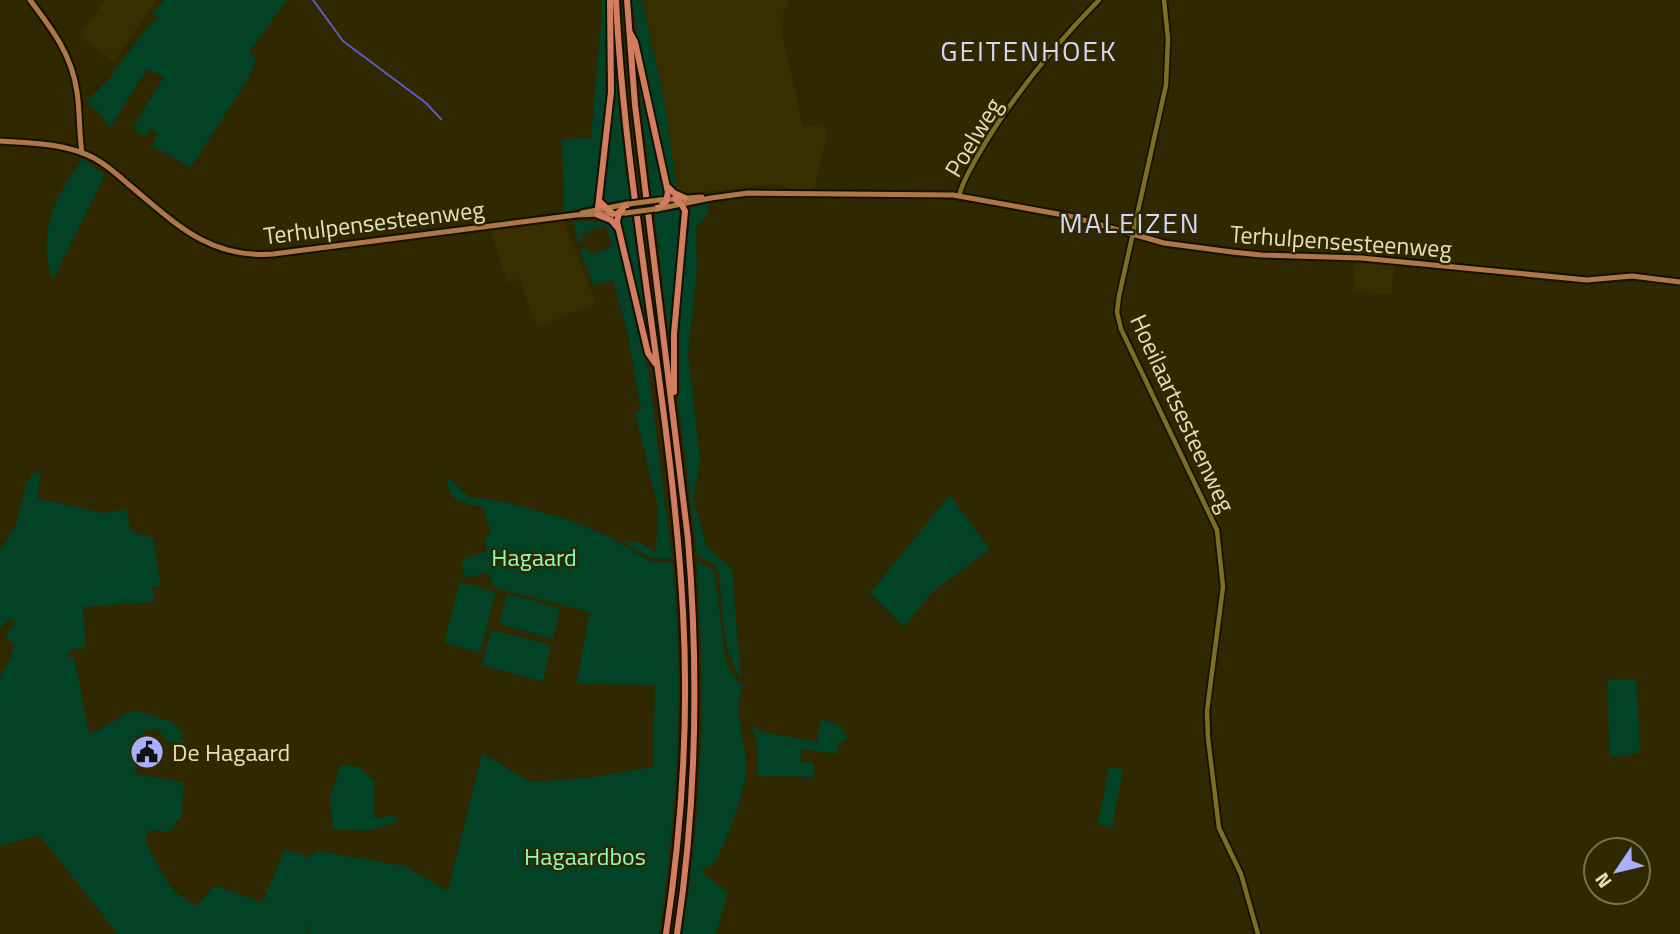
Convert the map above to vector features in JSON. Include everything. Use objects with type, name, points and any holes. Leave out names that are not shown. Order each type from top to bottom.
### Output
[{"type":"highway","points":[[610,0],[611,92],[600,208],[619,230]]},
{"type":"highway","points":[[616,0],[677,537],[685,668],[682,797],[666,934]]},
{"type":"highway","points":[[627,0],[635,104],[688,539],[696,685],[694,781],[677,934]]},
{"type":"highway","points":[[611,19],[618,34]]},
{"type":"highway","points":[[629,32],[635,42],[668,202]]},
{"type":"highway","points":[[666,183],[686,204]]},
{"type":"highway","points":[[655,209],[668,202],[686,204]]},
{"type":"highway","points":[[600,208],[618,212],[629,204]]},
{"type":"highway","points":[[672,401],[675,387],[674,334],[686,204]]},
{"type":"highway","points":[[618,212],[619,230],[648,353],[657,366]]},
{"type":"main road","points":[[30,0],[56,35],[72,68],[78,101],[82,153]]},
{"type":"main road","points":[[72,149],[78,127]]},
{"type":"main road","name":"Terhulpensesteenweg","points":[[0,141],[52,144],[82,153],[113,171],[190,234],[213,246],[242,254],[273,254],[576,215],[600,208]]},
{"type":"main road","name":"Terhulpensesteenweg","points":[[629,204],[686,204],[748,193],[784,192],[959,196],[1069,216],[1175,244],[1261,255],[1353,257],[1587,280],[1632,276],[1680,282]]},
{"type":"main road","points":[[618,212],[655,209]]},
{"type":"street","name":"Poelweg","points":[[959,196],[963,183],[992,132],[1065,35],[1099,0]]},
{"type":"street","name":"Hoeilaartsesteenweg","points":[[1164,0],[1168,39],[1167,85],[1117,312],[1121,329],[1217,530],[1223,587],[1208,711],[1208,738],[1219,828],[1241,874],[1258,934]]},
{"type":"shaded area","points":[[105,0],[157,0],[114,61],[79,37]]},
{"type":"shaded area","points":[[642,0],[790,0],[780,22],[803,127],[822,124],[828,132],[814,189],[790,189],[780,184],[705,192],[677,192],[665,105]]},
{"type":"shaded area","points":[[563,220],[596,303],[537,327],[519,279],[507,283],[490,230]]},
{"type":"shaded area","points":[[1355,261],[1394,265],[1392,295],[1353,291]]},
{"type":"green space","points":[[164,0],[287,0],[249,52],[256,58],[249,77],[191,168],[152,145],[158,133],[151,129],[145,137],[133,128],[164,77],[147,69],[110,128],[86,101],[109,79],[145,30],[158,18],[153,14]]},
{"type":"green space","points":[[601,0],[609,0],[609,89],[598,200],[595,205],[564,212],[562,140],[591,137]]},
{"type":"green space","points":[[632,0],[642,0],[665,105],[677,192],[671,187],[647,91]]},
{"type":"green space","points":[[638,76],[666,194],[665,196],[652,198]]},
{"type":"green space","points":[[614,84],[617,84],[631,200],[604,203]]},
{"type":"green space","points":[[83,159],[105,175],[53,280],[47,247],[51,216],[64,186]]},
{"type":"green space","points":[[709,202],[707,215],[696,228],[697,269],[688,353],[700,459],[693,500],[707,547],[732,569],[741,678],[730,658],[727,644],[719,575],[714,563],[697,556],[676,381],[675,356],[687,214],[689,209]]},
{"type":"green space","points":[[681,209],[672,335],[669,335],[654,212]]},
{"type":"green space","points":[[632,215],[646,322],[643,322],[618,217]]},
{"type":"green space","points":[[573,221],[611,222],[614,227],[646,353],[672,558],[652,558],[623,541],[640,542],[656,553],[658,507],[635,412],[641,409],[627,330],[614,282],[611,280],[594,286],[580,250],[586,247],[590,255],[613,245],[605,225],[581,234],[584,241],[579,243]]},
{"type":"green space","points":[[41,471],[37,498],[103,513],[126,509],[131,532],[153,538],[161,586],[152,587],[155,600],[83,607],[86,648],[72,649],[67,654],[75,660],[89,735],[134,710],[173,722],[183,734],[180,738],[185,742],[184,745],[168,742],[156,728],[144,731],[135,774],[184,782],[181,816],[170,832],[149,830],[145,839],[171,887],[197,906],[214,885],[262,903],[285,849],[308,857],[318,851],[404,866],[448,891],[482,753],[530,782],[588,778],[653,767],[655,685],[576,684],[590,612],[495,588],[488,572],[467,578],[461,565],[465,559],[487,551],[485,538],[491,534],[482,506],[470,505],[453,498],[445,478],[470,497],[506,502],[563,518],[608,536],[650,561],[673,563],[678,657],[677,749],[671,841],[659,934],[309,934],[306,922],[307,934],[118,934],[39,835],[0,846],[0,677],[13,655],[11,651],[15,645],[5,637],[16,622],[10,618],[0,629],[0,551],[16,525],[31,475]]},
{"type":"green space","points":[[950,495],[990,549],[933,591],[904,627],[870,593]]},
{"type":"green space","points":[[697,561],[714,570],[726,663],[743,686],[738,708],[746,761],[745,781],[722,848],[712,865],[702,869],[705,875],[728,892],[716,934],[682,934],[697,818],[700,771],[702,681]]},
{"type":"green space","points":[[460,582],[496,592],[480,653],[444,642]]},
{"type":"green space","points":[[507,594],[560,608],[553,639],[499,624]]},
{"type":"green space","points":[[491,630],[551,645],[543,682],[482,665]]},
{"type":"green space","points":[[1608,679],[1636,680],[1640,753],[1609,758]]},
{"type":"green space","points":[[821,718],[841,727],[848,740],[839,742],[838,754],[802,749],[800,762],[814,763],[814,777],[758,776],[758,746],[752,726],[757,727],[758,731],[817,742]]},
{"type":"green space","points":[[341,765],[360,767],[375,782],[375,818],[396,815],[397,822],[368,831],[333,829],[330,798]]},
{"type":"green space","points":[[1109,767],[1123,770],[1112,829],[1098,824]]},
{"type":"waterway","points":[[313,0],[343,41],[426,103],[441,119]]},
{"type":"place","name":"De Hagaard","points":[[147,752]]},
{"type":"district","name":"GEITENHOEK","points":[[1029,50]]},
{"type":"district","name":"MALEIZEN","points":[[1130,222]]},
{"type":"park label","name":"Hagaard","points":[[534,557]]},
{"type":"park label","name":"Hagaardbos","points":[[585,856]]}]
